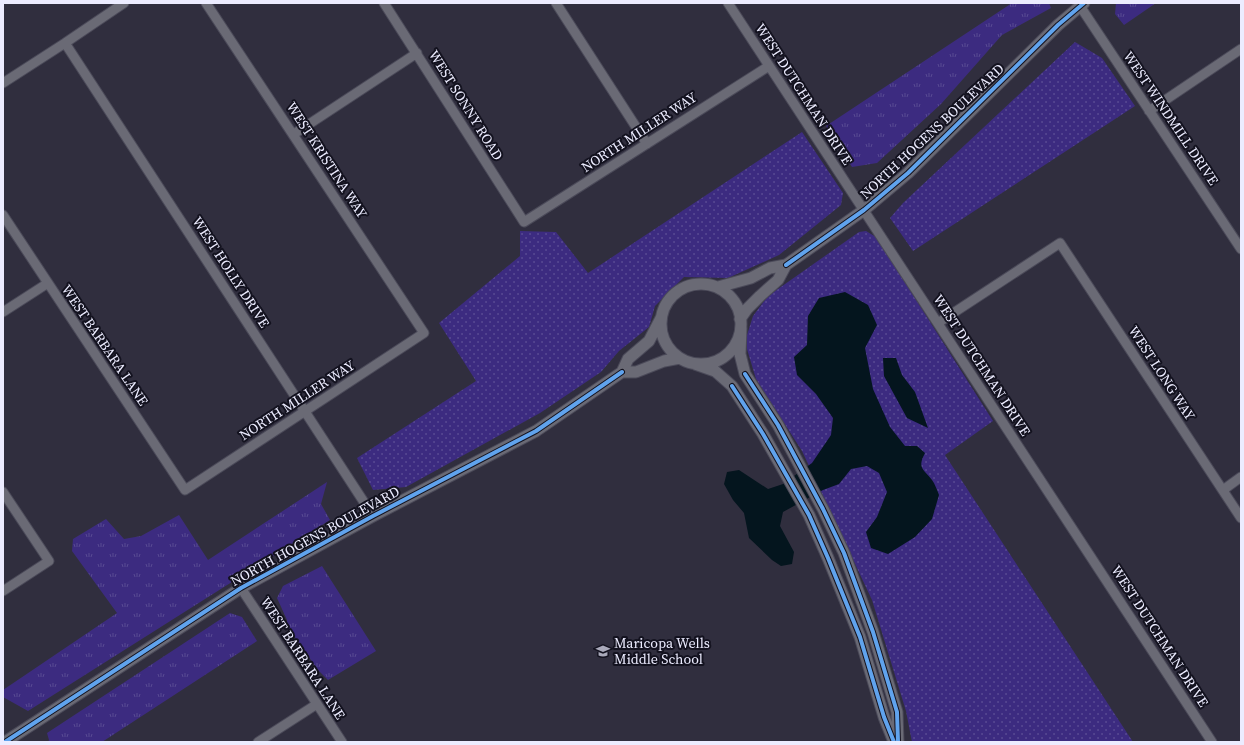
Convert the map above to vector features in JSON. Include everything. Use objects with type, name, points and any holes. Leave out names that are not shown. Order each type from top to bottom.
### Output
[{"type":"street","points":[[3,83],[124,3]]},
{"type":"street","name":"WEST KRISTINA WAY","points":[[206,3],[294,134],[424,333]]},
{"type":"street","name":"WEST SONNY ROAD","points":[[384,3],[524,222]]},
{"type":"street","points":[[556,3],[647,144]]},
{"type":"street","name":"WEST DUTCHMAN DRIVE","points":[[728,3],[1212,742]]},
{"type":"street","name":"WEST WINDMILL DRIVE","points":[[1080,4],[1241,249]]},
{"type":"street","name":"NORTH HOGENS BOULEVARD","points":[[718,287],[751,278],[770,268],[786,265],[864,210],[908,173],[1080,4]]},
{"type":"street","name":"WEST HOLLY DRIVE","points":[[65,43],[373,516]]},
{"type":"street","points":[[1149,111],[1241,49]]},
{"type":"street","points":[[294,134],[417,53]]},
{"type":"street","name":"NORTH MILLER WAY","points":[[524,222],[769,66]]},
{"type":"street","name":"WEST BARBARA LANE","points":[[3,216],[184,490]]},
{"type":"street","name":"WEST LONG WAY","points":[[938,323],[1060,243],[1241,518]]},
{"type":"street","name":"NORTH HOGENS BOULEVARD","points":[[740,324],[747,309],[778,280],[786,265]]},
{"type":"street","points":[[3,312],[48,283]]},
{"type":"street","points":[[894,742],[884,716],[860,637],[809,515],[784,468],[764,434],[732,386],[715,371],[680,358],[671,351],[664,341],[661,330],[661,318],[664,306],[671,296],[681,288],[693,284],[706,284],[718,287],[729,295],[737,306],[740,324],[740,354],[745,374],[778,425],[798,461],[844,553],[873,632],[897,712],[898,742]]},
{"type":"street","name":"NORTH HOGENS BOULEVARD","points":[[5,742],[241,588],[373,516],[536,431],[622,372],[628,359],[649,341],[661,318]]},
{"type":"street","points":[[695,364],[708,363],[720,359],[730,351],[737,341],[740,324]]},
{"type":"street","name":"NORTH MILLER WAY","points":[[184,490],[424,333]]},
{"type":"street","name":"NORTH HOGENS BOULEVARD","points":[[622,372],[636,372],[664,361],[680,358]]},
{"type":"street","points":[[1223,490],[1241,478]]},
{"type":"street","points":[[3,492],[49,561],[3,591]]},
{"type":"street","name":"WEST BARBARA LANE","points":[[241,588],[342,742]]},
{"type":"street","points":[[258,742],[317,704]]},
{"type":"green space","points":[[1012,3],[1049,3],[1051,8],[1002,35],[941,104],[877,163],[852,167],[826,126]]},
{"type":"green space","points":[[1116,3],[1156,3],[1124,25],[1115,14]]},
{"type":"green space","points":[[1075,42],[1102,58],[1135,106],[913,251],[890,218],[903,203]]},
{"type":"green space","points":[[802,132],[843,193],[841,205],[779,255],[728,278],[684,277],[655,306],[649,327],[619,351],[601,372],[540,413],[406,487],[373,490],[357,458],[476,381],[439,323],[520,256],[520,231],[556,232],[588,273]]},
{"type":"green space","points":[[866,231],[876,237],[993,421],[945,455],[1133,742],[912,742],[906,711],[872,600],[802,451],[756,379],[747,349],[747,335],[753,316],[768,296],[859,232]]},
{"type":"green space","points":[[327,482],[321,504],[330,520],[28,711],[3,697],[3,690],[117,613],[72,551],[73,539],[106,519],[124,539],[141,536],[179,515],[208,560]]},
{"type":"green space","points":[[322,566],[376,651],[328,680],[318,670],[287,626],[287,620],[277,598],[283,586]]},
{"type":"green space","points":[[230,613],[242,617],[257,641],[102,742],[48,742],[49,740],[47,733]]},
{"type":"water","points":[[845,292],[868,305],[877,325],[865,348],[873,389],[890,427],[905,446],[917,446],[925,453],[921,462],[922,468],[933,482],[939,495],[932,519],[915,537],[888,554],[871,548],[866,532],[877,517],[887,492],[879,473],[867,466],[851,469],[839,484],[823,490],[783,512],[780,526],[794,552],[792,564],[781,566],[772,560],[749,538],[744,513],[733,500],[724,484],[727,472],[739,470],[768,489],[783,484],[812,463],[831,435],[833,418],[816,394],[797,375],[794,357],[807,345],[808,316],[819,298]]},
{"type":"water","points":[[883,358],[896,358],[902,375],[915,392],[928,428],[907,418],[884,376]]},
{"type":"cycle path","points":[[786,265],[864,210],[908,173],[1058,25],[1084,3]]},
{"type":"cycle path","points":[[5,742],[241,588],[373,516],[536,431],[622,372]]},
{"type":"cycle path","points":[[745,374],[778,425],[823,509],[844,553],[873,632],[897,712],[898,742]]},
{"type":"cycle path","points":[[732,386],[763,434],[809,515],[860,637],[884,717],[894,742]]},
{"type":"place","name":"Maricopa Wells Middle School","points":[[603,651]]}]
